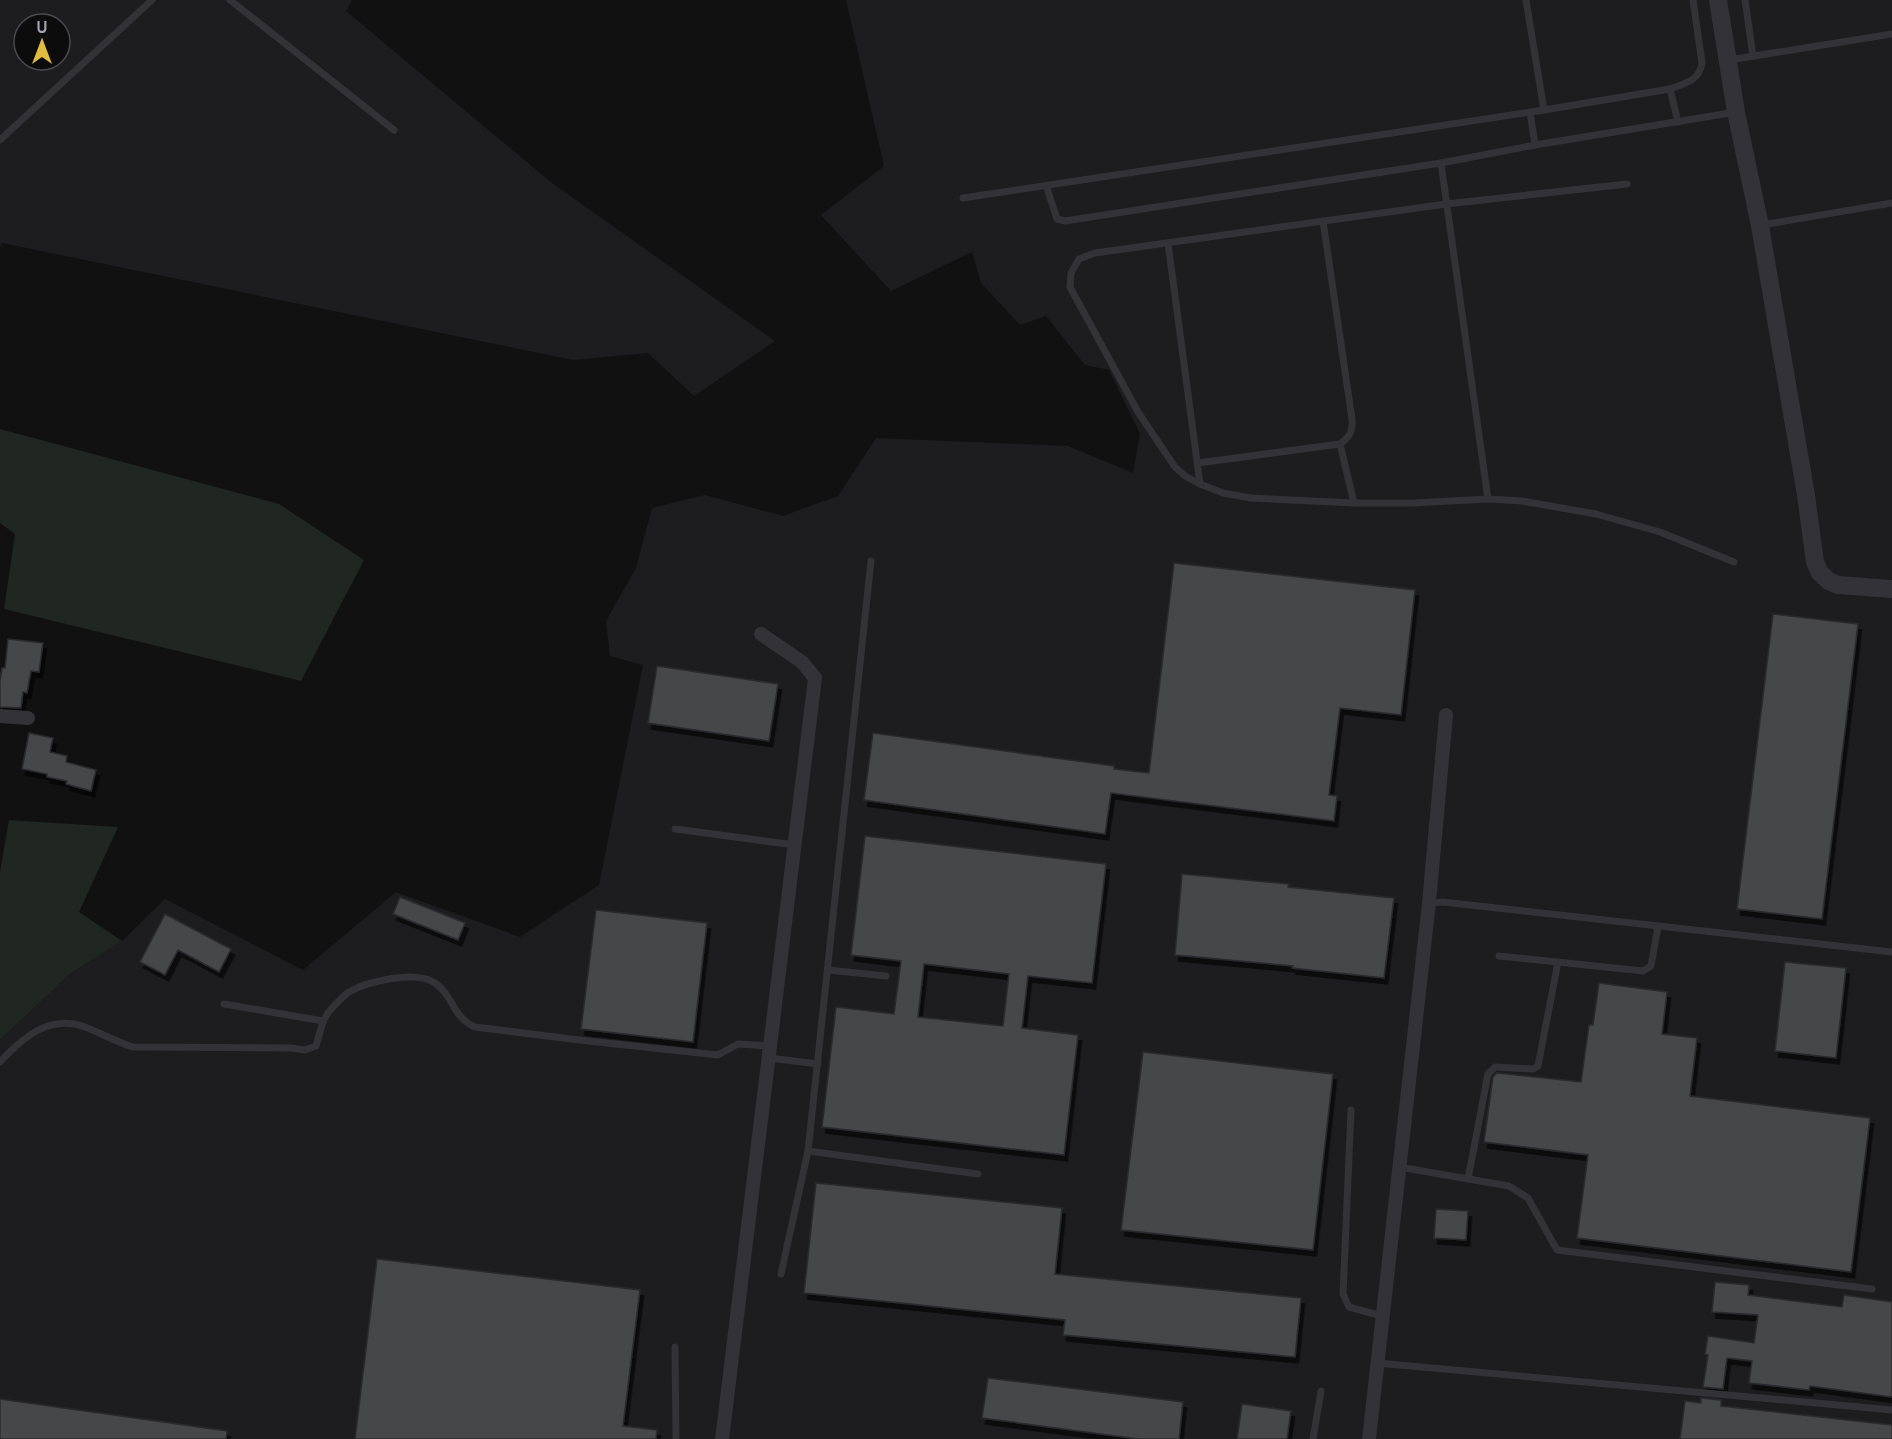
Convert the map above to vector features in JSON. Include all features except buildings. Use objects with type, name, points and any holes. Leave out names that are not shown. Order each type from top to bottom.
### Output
[{"type":"street","points":[[1718,0],[1736,112],[1760,226],[1806,495],[1815,562],[1820,573],[1828,581],[1838,585],[1892,589]]},
{"type":"street","points":[[722,1439],[815,678],[802,662],[761,634]]},
{"type":"street","points":[[1369,1439],[1429,903],[1446,715]]},
{"type":"street","points":[[0,716],[28,718]]},
{"type":"lane","points":[[0,140],[152,0]]},
{"type":"lane","points":[[1526,0],[1544,110]]},
{"type":"lane","points":[[963,198],[1670,89],[1694,80],[1701,72],[1702,63],[1693,0]]},
{"type":"lane","points":[[1745,0],[1753,56]]},
{"type":"lane","points":[[236,2],[394,130]]},
{"type":"lane","points":[[1727,60],[1892,34]]},
{"type":"lane","points":[[1670,89],[1678,122]]},
{"type":"lane","points":[[1530,112],[1534,145]]},
{"type":"lane","points":[[1046,185],[1057,219],[1065,221],[1441,163],[1534,145],[1736,112]]},
{"type":"lane","points":[[1441,163],[1488,499]]},
{"type":"lane","points":[[1627,184],[1446,204],[1095,253],[1079,260],[1071,273],[1070,287],[1138,412],[1175,467],[1185,476],[1200,484],[1223,493],[1251,498],[1354,503],[1488,499],[1522,501],[1596,514],[1660,532],[1734,562]]},
{"type":"lane","points":[[1760,226],[1892,203]]},
{"type":"lane","points":[[1198,463],[1340,444],[1350,435],[1353,428],[1352,419],[1323,221]]},
{"type":"lane","points":[[1168,243],[1200,484]]},
{"type":"lane","points":[[1340,444],[1354,503]]},
{"type":"lane","points":[[781,1274],[808,1151],[871,561]]},
{"type":"lane","points":[[675,829],[795,845]]},
{"type":"lane","points":[[1429,903],[1443,902],[1892,952]]},
{"type":"lane","points":[[1499,956],[1643,971],[1651,966],[1658,927]]},
{"type":"lane","points":[[1468,1179],[1488,1074],[1495,1067],[1533,1069],[1538,1066],[1558,962]]},
{"type":"lane","points":[[828,970],[886,976]]},
{"type":"lane","points":[[0,1062],[19,1043],[54,1023],[64,1022],[84,1027],[113,1041],[133,1047],[305,1050],[316,1046],[323,1021],[331,1009],[349,993],[395,978],[434,982],[444,991],[458,1016],[475,1027],[718,1055],[738,1044],[818,1064]]},
{"type":"lane","points":[[224,1004],[323,1021]]},
{"type":"lane","points":[[1351,1110],[1343,1294],[1350,1307],[1382,1316]]},
{"type":"lane","points":[[808,1151],[978,1174]]},
{"type":"lane","points":[[1399,1167],[1509,1186],[1528,1198],[1557,1250],[1872,1289]]},
{"type":"lane","points":[[675,1347],[676,1439]]},
{"type":"lane","points":[[1377,1363],[1892,1410]]},
{"type":"lane","points":[[1313,1439],[1321,1391]]},
{"type":"shaded area","points":[[0,0],[352,0],[346,11],[552,183],[775,341],[694,396],[648,353],[573,360],[2,243],[0,247]]},
{"type":"shaded area","points":[[846,0],[1892,0],[1892,1439],[0,1439],[0,1040],[71,973],[122,941],[165,899],[303,970],[396,892],[520,937],[599,885],[643,665],[610,656],[606,621],[636,568],[652,508],[705,495],[783,516],[838,496],[876,438],[1068,446],[1133,473],[1140,434],[1109,370],[1085,365],[1046,316],[1020,325],[981,283],[972,252],[891,291],[821,215],[884,166]]},
{"type":"shaded area","points":[[0,429],[279,504],[364,560],[301,681],[4,609],[15,534],[0,523]]},
{"type":"shaded area","points":[[9,820],[118,827],[79,912],[122,941],[71,973],[0,1040],[0,872]]}]
